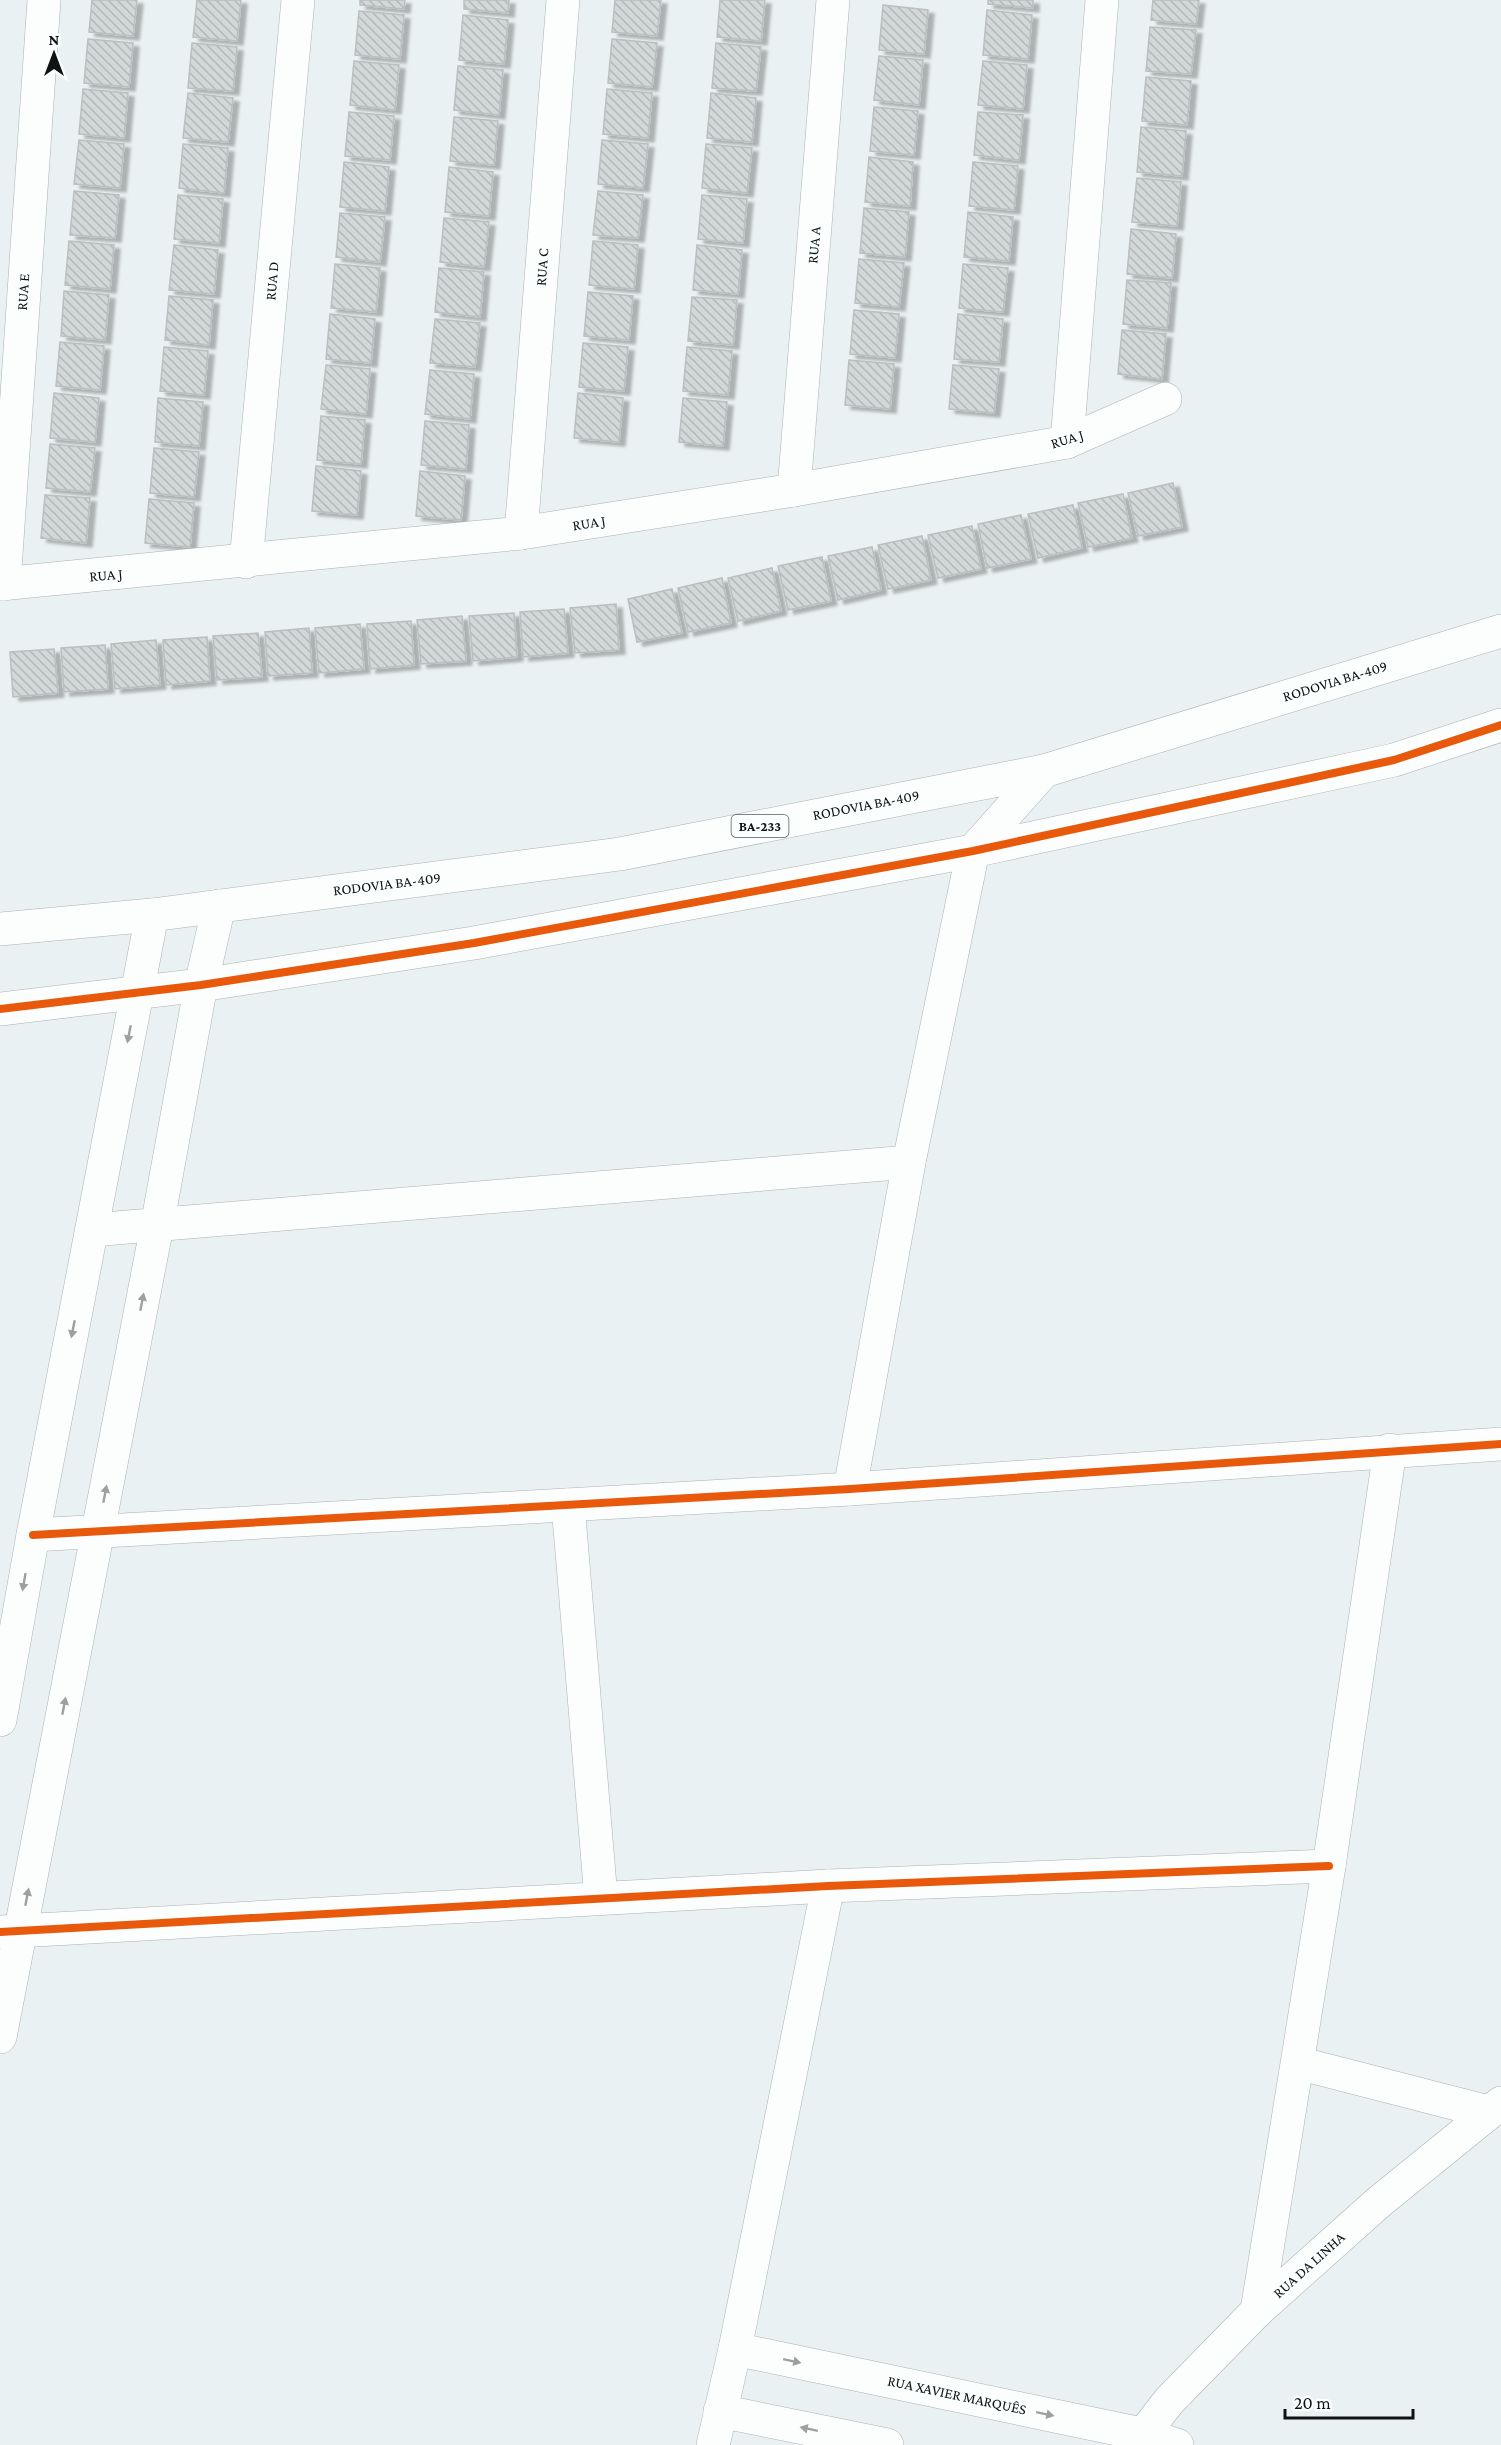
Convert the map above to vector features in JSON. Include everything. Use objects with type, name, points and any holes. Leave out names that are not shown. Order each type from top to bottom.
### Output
[{"type":"street","name":"RUA E","points":[[2,584],[9,350],[44,0]]},
{"type":"street","name":"RUA D","points":[[246,561],[298,0]]},
{"type":"street","name":"RUA C","points":[[521,533],[563,0]]},
{"type":"street","name":"RUA A","points":[[794,490],[833,0]]},
{"type":"street","points":[[1067,442],[1102,0]]},
{"type":"street","name":"RUA J","points":[[2,584],[521,533],[794,490],[1067,442],[1165,399]]},
{"type":"street","name":"RODOVIA BA-409","points":[[0,929],[152,915],[620,854],[1044,771],[1501,631]]},
{"type":"street","points":[[0,1009],[201,985],[474,943],[973,851],[1394,760],[1501,725]]},
{"type":"street","points":[[850,1489],[909,1162],[973,851],[1044,771]]},
{"type":"street","points":[[0,2037],[10,1931],[97,1533],[201,985],[219,906]]},
{"type":"street","points":[[0,1720],[33,1535],[152,915]]},
{"type":"street","points":[[92,1230],[909,1162]]},
{"type":"street","points":[[33,1535],[850,1489],[1501,1444]]},
{"type":"street","points":[[1257,2311],[1329,1866],[1390,1450]]},
{"type":"street","points":[[568,1505],[601,1898]]},
{"type":"street","points":[[10,1931],[828,1886],[1329,1866]]},
{"type":"street","points":[[713,2445],[735,2349],[828,1886]]},
{"type":"street","points":[[1298,2063],[1494,2108]]},
{"type":"street","name":"RUA DA LINHA","points":[[1138,2439],[1168,2401],[1257,2311],[1379,2202],[1494,2108]]},
{"type":"street","name":"RUA XAVIER MARQUÊS","points":[[735,2349],[1138,2439],[1177,2445]]},
{"type":"street","points":[[720,2411],[887,2445]]},
{"type":"building","points":[[92,0],[137,0],[133,36],[89,32]]},
{"type":"building","points":[[197,0],[241,0],[237,41],[193,37]]},
{"type":"building","points":[[360,0],[405,0],[404,9],[360,5]]},
{"type":"building","points":[[464,0],[509,0],[508,13],[464,9]]},
{"type":"building","points":[[615,0],[661,0],[657,36],[612,32]]},
{"type":"building","points":[[720,0],[765,0],[761,41],[717,37]]},
{"type":"building","points":[[988,0],[1033,0],[1033,8],[988,4]]},
{"type":"building","points":[[1153,0],[1199,0],[1196,24],[1151,20]]},
{"type":"building","points":[[883,5],[928,10],[924,54],[879,50]]},
{"type":"building","points":[[987,10],[1032,15],[1028,59],[983,55]]},
{"type":"building","points":[[359,11],[404,15],[400,59],[355,55]]},
{"type":"building","points":[[463,15],[508,20],[504,64],[459,60]]},
{"type":"building","points":[[1150,27],[1196,30],[1191,74],[1146,71]]},
{"type":"building","points":[[88,39],[133,43],[129,87],[84,83]]},
{"type":"building","points":[[612,39],[657,43],[652,87],[608,83]]},
{"type":"building","points":[[192,43],[237,47],[233,91],[188,88]]},
{"type":"building","points":[[716,43],[761,47],[756,91],[712,88]]},
{"type":"building","points":[[879,56],[923,60],[919,105],[874,100]]},
{"type":"building","points":[[354,61],[399,65],[395,110],[350,105]]},
{"type":"building","points":[[983,61],[1027,65],[1023,109],[978,105]]},
{"type":"building","points":[[458,66],[503,70],[499,115],[454,110]]},
{"type":"building","points":[[1146,77],[1191,81],[1187,125],[1142,121]]},
{"type":"building","points":[[83,89],[128,93],[124,138],[79,134]]},
{"type":"building","points":[[607,89],[652,93],[648,138],[603,134]]},
{"type":"building","points":[[188,93],[233,98],[228,142],[183,138]]},
{"type":"building","points":[[711,93],[756,98],[752,142],[707,138]]},
{"type":"building","points":[[874,107],[918,111],[914,155],[870,151]]},
{"type":"building","points":[[349,112],[394,116],[390,160],[345,156]]},
{"type":"building","points":[[978,112],[1023,115],[1019,160],[974,155]]},
{"type":"building","points":[[454,117],[498,121],[494,165],[450,161]]},
{"type":"building","points":[[1141,127],[1186,131],[1182,176],[1137,172]]},
{"type":"building","points":[[79,140],[124,144],[120,188],[74,184]]},
{"type":"building","points":[[602,140],[648,144],[643,188],[598,184]]},
{"type":"building","points":[[183,144],[228,148],[224,193],[179,188]]},
{"type":"building","points":[[706,144],[752,148],[747,193],[702,188]]},
{"type":"building","points":[[869,157],[913,162],[910,206],[865,202]]},
{"type":"building","points":[[344,162],[389,167],[385,211],[340,207]]},
{"type":"building","points":[[973,162],[1018,166],[1014,210],[969,206]]},
{"type":"building","points":[[449,167],[493,172],[489,216],[445,212]]},
{"type":"building","points":[[1137,178],[1181,182],[1177,226],[1132,222]]},
{"type":"building","points":[[74,191],[119,195],[115,238],[70,235]]},
{"type":"building","points":[[598,191],[643,195],[638,238],[593,235]]},
{"type":"building","points":[[178,195],[223,199],[219,243],[174,239]]},
{"type":"building","points":[[702,195],[747,199],[743,243],[698,239]]},
{"type":"building","points":[[864,208],[909,212],[905,257],[860,253]]},
{"type":"building","points":[[968,212],[1013,217],[1009,261],[964,257]]},
{"type":"building","points":[[340,213],[385,217],[380,262],[336,257]]},
{"type":"building","points":[[444,218],[489,222],[484,267],[440,262]]},
{"type":"building","points":[[1131,229],[1176,234],[1172,278],[1127,274]]},
{"type":"building","points":[[69,241],[114,245],[110,289],[65,285]]},
{"type":"building","points":[[593,241],[638,245],[634,289],[589,285]]},
{"type":"building","points":[[174,245],[218,250],[214,294],[169,290]]},
{"type":"building","points":[[697,245],[742,250],[738,294],[693,290]]},
{"type":"building","points":[[859,259],[904,263],[899,307],[855,303]]},
{"type":"building","points":[[335,264],[380,268],[376,312],[331,308]]},
{"type":"building","points":[[963,264],[1008,268],[1003,312],[959,308]]},
{"type":"building","points":[[439,268],[484,272],[480,317],[435,312]]},
{"type":"building","points":[[1127,280],[1171,283],[1167,328],[1123,324]]},
{"type":"building","points":[[64,291],[109,295],[105,340],[61,336]]},
{"type":"building","points":[[588,292],[633,296],[629,340],[584,336]]},
{"type":"building","points":[[169,296],[213,300],[209,345],[165,340]]},
{"type":"building","points":[[692,297],[737,300],[733,345],[688,341]]},
{"type":"building","points":[[854,310],[899,314],[895,358],[850,354]]},
{"type":"building","points":[[330,314],[375,319],[371,363],[326,359]]},
{"type":"building","points":[[958,314],[1003,319],[999,362],[954,359]]},
{"type":"building","points":[[435,319],[480,323],[475,367],[430,363]]},
{"type":"building","points":[[1122,330],[1166,334],[1162,379],[1118,374]]},
{"type":"building","points":[[60,342],[104,346],[100,390],[56,386]]},
{"type":"building","points":[[583,343],[628,347],[624,391],[579,387]]},
{"type":"building","points":[[164,347],[208,351],[204,395],[160,391]]},
{"type":"building","points":[[687,347],[732,351],[728,395],[683,391]]},
{"type":"building","points":[[849,360],[894,364],[890,409],[845,405]]},
{"type":"building","points":[[326,365],[370,369],[366,414],[321,409]]},
{"type":"building","points":[[953,365],[999,369],[994,413],[949,409]]},
{"type":"building","points":[[430,370],[474,374],[470,419],[425,414]]},
{"type":"building","points":[[54,393],[99,398],[95,442],[50,438]]},
{"type":"building","points":[[578,393],[623,398],[619,442],[574,438]]},
{"type":"building","points":[[158,398],[203,402],[199,446],[155,442]]},
{"type":"building","points":[[683,398],[727,402],[723,446],[679,442]]},
{"type":"building","points":[[321,416],[365,420],[361,464],[317,460]]},
{"type":"building","points":[[425,421],[469,425],[466,469],[421,465]]},
{"type":"building","points":[[50,444],[95,448],[90,492],[46,488]]},
{"type":"building","points":[[154,448],[199,452],[194,497],[150,493]]},
{"type":"building","points":[[316,466],[361,471],[357,515],[312,511]]},
{"type":"building","points":[[420,471],[465,476],[461,520],[416,516]]},
{"type":"building","points":[[1173,483],[1182,527],[1138,536],[1128,493]]},
{"type":"building","points":[[1123,494],[1132,538],[1088,547],[1078,503]]},
{"type":"building","points":[[45,495],[90,498],[86,543],[41,538]]},
{"type":"building","points":[[149,499],[194,503],[190,547],[145,543]]},
{"type":"building","points":[[1073,505],[1082,548],[1038,558],[1028,514]]},
{"type":"building","points":[[1021,515],[1031,559],[987,568],[978,524]]},
{"type":"building","points":[[972,526],[981,569],[938,578],[928,535]]},
{"type":"building","points":[[922,536],[931,580],[888,589],[878,545]]},
{"type":"building","points":[[872,547],[881,590],[838,600],[828,556]]},
{"type":"building","points":[[822,557],[831,601],[788,610],[778,566]]},
{"type":"building","points":[[772,568],[781,611],[738,621],[728,578]]},
{"type":"building","points":[[722,578],[731,623],[688,632],[678,588]]},
{"type":"building","points":[[672,589],[682,633],[637,642],[628,599]]},
{"type":"building","points":[[616,604],[619,650],[575,653],[570,608]]},
{"type":"building","points":[[564,609],[568,653],[523,657],[520,612]]},
{"type":"building","points":[[514,613],[517,657],[473,661],[469,616]]},
{"type":"building","points":[[462,616],[466,661],[421,664],[417,620]]},
{"type":"building","points":[[411,621],[414,665],[370,669],[367,624]]},
{"type":"building","points":[[360,624],[364,669],[319,673],[315,628]]},
{"type":"building","points":[[309,628],[312,673],[268,676],[265,632]]},
{"type":"building","points":[[258,633],[262,677],[217,680],[213,636]]},
{"type":"building","points":[[207,637],[210,681],[166,685],[163,640]]},
{"type":"building","points":[[156,640],[160,685],[115,689],[111,644]]},
{"type":"building","points":[[105,645],[108,689],[64,692],[61,648]]},
{"type":"building","points":[[54,649],[58,693],[13,697],[10,652]]},
{"type":"cycle path","points":[[0,1009],[201,985],[474,943],[973,851],[1394,760],[1501,725]]},
{"type":"cycle path","points":[[33,1535],[850,1489],[1501,1444]]},
{"type":"cycle path","points":[[0,1932],[828,1886],[1329,1866]]}]
